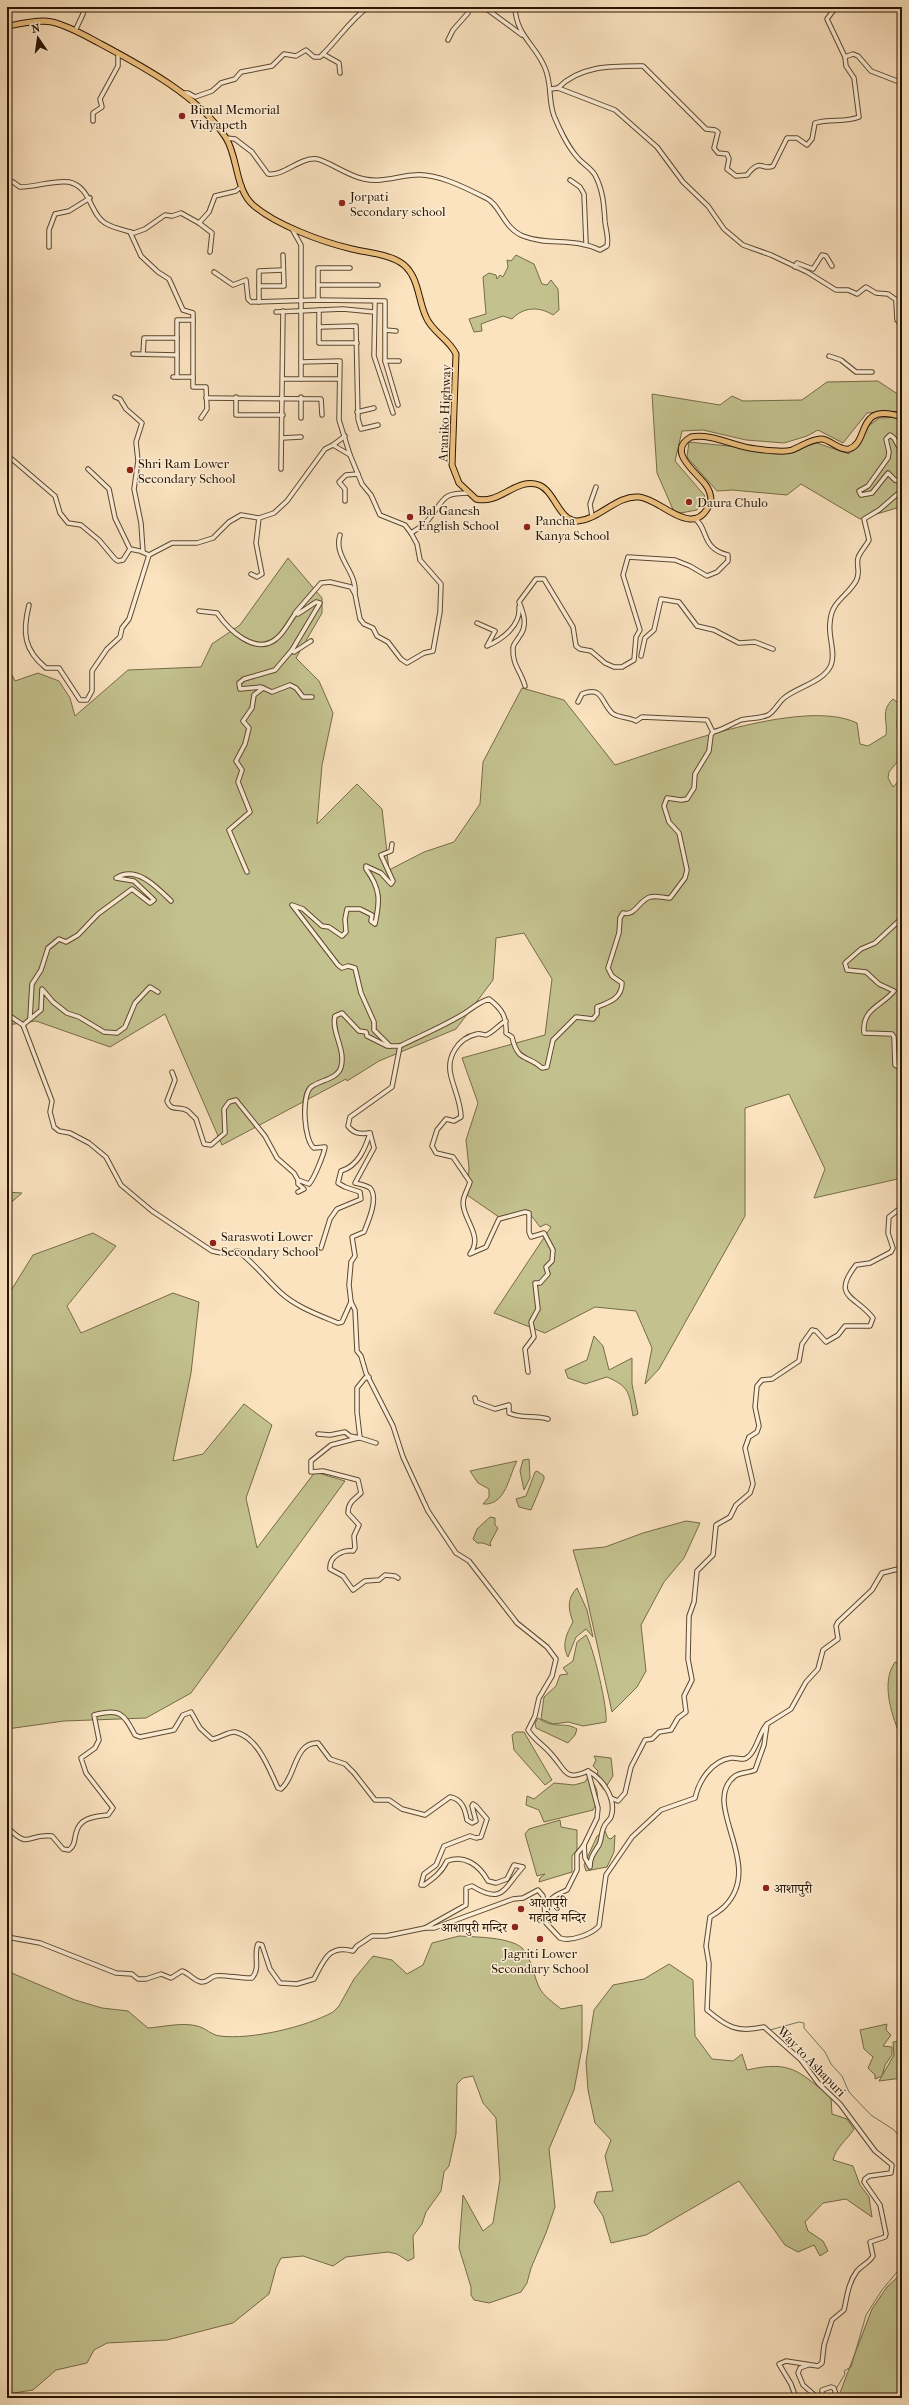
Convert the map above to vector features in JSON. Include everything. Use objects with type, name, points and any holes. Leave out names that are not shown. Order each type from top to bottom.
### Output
[{"type":"highway","name":"Araniko Highway","points":[[7,26],[44,21],[75,31],[148,70],[206,113],[226,138],[243,186],[252,204],[291,227],[332,244],[391,259],[402,264],[410,273],[417,287],[426,318],[451,345],[456,354],[452,465],[459,483],[469,493]]},
{"type":"highway","points":[[469,493],[476,499],[487,500],[519,486],[534,484],[548,490],[570,519],[578,521],[592,516],[628,498],[638,496],[648,498],[677,517],[694,518],[705,511],[711,501],[705,483],[686,464],[682,455],[683,445],[691,437],[705,436],[745,448],[791,450],[814,440],[822,439],[843,449],[849,449],[857,444],[866,422],[873,416],[892,413],[902,416]]},
{"type":"street","points":[[75,31],[83,14],[84,7]]},
{"type":"street","points":[[180,93],[188,93],[197,97],[212,91],[222,83],[235,79],[241,72],[272,66],[284,54],[296,56],[304,50],[316,58],[323,54],[348,28],[356,17],[368,7]]},
{"type":"street","points":[[448,40],[453,30],[468,13],[466,7]]},
{"type":"street","points":[[226,138],[235,140],[252,152],[268,174],[277,173],[314,159],[321,160],[356,177],[371,180],[389,181],[416,175],[434,177],[488,198],[506,223],[523,236],[536,240],[586,243],[600,250],[607,246],[609,239],[606,228],[603,196],[594,173],[577,157],[564,137],[550,102],[552,89],[545,67],[522,35],[484,7]]},
{"type":"street","points":[[515,7],[522,35]]},
{"type":"street","points":[[558,88],[568,78],[581,72],[619,66],[643,66],[706,128],[718,132],[714,148],[718,153],[726,154],[729,158],[727,169],[729,172],[736,176],[747,175],[754,166],[773,166],[787,138],[797,138],[807,145],[812,139],[816,123],[824,120],[853,120],[859,117],[854,78],[846,66],[845,57],[827,19],[836,7]]},
{"type":"street","points":[[93,121],[93,113],[102,107],[100,99],[118,66],[118,54]]},
{"type":"street","points":[[323,54],[339,64],[340,73]]},
{"type":"street","points":[[845,57],[853,54],[858,56],[871,71],[882,77],[902,83]]},
{"type":"street","points":[[552,89],[558,88],[615,110],[657,147],[683,182],[708,206],[719,223],[736,240],[795,267],[837,290],[847,290],[857,294],[866,287],[876,293],[888,294],[896,302],[902,304]]},
{"type":"street","points":[[570,180],[580,186],[584,194],[586,243]]},
{"type":"street","points":[[13,182],[20,187],[70,182],[82,190],[90,198],[99,218],[104,223],[130,232],[136,233],[145,229],[165,215],[172,216],[181,213],[199,223],[212,234],[210,252]]},
{"type":"street","points":[[199,223],[210,212],[215,196],[236,192],[243,186]]},
{"type":"street","points":[[49,247],[49,230],[55,214],[69,212],[90,198]]},
{"type":"street","points":[[291,227],[301,245],[301,380]]},
{"type":"street","points":[[130,232],[141,256],[158,272],[169,279],[183,310],[194,313],[193,387],[206,387],[207,409],[201,418]]},
{"type":"street","points":[[259,286],[284,286],[283,255]]},
{"type":"street","points":[[795,267],[797,263],[813,269],[822,255],[826,256],[832,266]]},
{"type":"street","points":[[318,300],[318,268],[350,268]]},
{"type":"street","points":[[259,302],[259,271],[283,270]]},
{"type":"street","points":[[214,272],[233,284],[246,280],[248,299],[252,302],[318,300],[385,301],[385,361],[398,405]]},
{"type":"street","points":[[318,285],[378,285]]},
{"type":"street","points":[[375,301],[374,356],[393,413]]},
{"type":"street","points":[[896,302],[897,320],[902,325]]},
{"type":"street","points":[[276,312],[319,310],[374,312]]},
{"type":"street","points":[[319,310],[319,343],[357,343]]},
{"type":"street","points":[[281,469],[283,311]]},
{"type":"street","points":[[193,320],[177,320],[175,377],[193,377]]},
{"type":"street","points":[[319,327],[356,326],[357,412],[361,429],[378,425]]},
{"type":"street","points":[[385,330],[396,331]]},
{"type":"street","points":[[143,354],[144,338],[177,338]]},
{"type":"street","points":[[133,354],[177,354]]},
{"type":"street","points":[[829,356],[841,360],[856,372],[872,372]]},
{"type":"street","points":[[301,362],[340,361],[339,420],[350,455],[358,474],[380,515],[402,523],[411,533],[417,544],[420,560],[441,584],[440,612],[433,651],[424,653],[407,663],[401,659],[388,642],[377,636],[373,628],[364,624],[360,618],[354,581],[338,548],[340,535]]},
{"type":"street","points":[[385,361],[399,361]]},
{"type":"street","points":[[283,379],[339,379]]},
{"type":"street","points":[[115,397],[120,399],[126,410],[142,422],[136,442],[138,461],[134,489],[141,523],[143,552]]},
{"type":"street","points":[[236,397],[236,415],[282,415]]},
{"type":"street","points":[[301,397],[301,418]]},
{"type":"street","points":[[206,398],[321,398],[322,415]]},
{"type":"street","points":[[357,412],[374,408]]},
{"type":"street","points":[[902,453],[894,438],[890,435],[886,439],[889,452],[888,458],[868,486],[858,491],[861,495],[872,493],[888,473],[895,480],[902,482]]},
{"type":"street","points":[[28,605],[26,642],[29,651],[46,668],[59,668],[80,700],[87,700],[92,691],[92,672],[107,649],[120,637],[122,628],[129,619],[149,555],[172,543],[197,543],[213,538],[229,522],[241,515],[259,518],[274,513],[287,500],[325,449],[345,436]]},
{"type":"street","points":[[282,438],[301,438]]},
{"type":"street","points":[[333,445],[350,455]]},
{"type":"street","points":[[7,455],[55,496],[60,513],[68,523],[81,525],[99,540],[118,561],[122,560],[130,550]]},
{"type":"street","points":[[88,469],[109,490],[115,518],[130,550]]},
{"type":"street","points":[[345,501],[345,489],[339,482],[346,475],[358,474]]},
{"type":"street","points":[[592,516],[590,504],[596,487]]},
{"type":"street","points":[[713,732],[726,729],[741,720],[769,715],[784,698],[812,682],[831,666],[834,656],[830,643],[830,622],[834,606],[840,598],[850,591],[860,572],[857,564],[859,557],[869,540],[864,519],[879,510],[902,490]]},
{"type":"street","points":[[411,533],[432,516],[438,504],[443,499],[456,493],[469,493]]},
{"type":"street","points":[[251,574],[257,577],[262,574],[256,543],[259,518]]},
{"type":"street","points":[[477,623],[495,631],[487,646],[492,644],[515,626],[520,618],[519,602],[536,579],[544,579],[573,627],[576,646],[580,650],[596,654],[605,663],[614,667],[622,668],[636,656],[636,637],[640,630],[623,575],[628,557],[675,560],[690,566],[707,576],[717,572],[728,561],[728,555],[717,551],[705,538],[700,524],[694,518]]},
{"type":"street","points":[[130,550],[143,552],[149,555]]},
{"type":"street","points":[[198,610],[217,613],[221,620],[236,634],[254,644],[270,642],[277,638],[298,608],[321,583],[330,582],[347,585],[355,594]]},
{"type":"street","points":[[642,656],[645,638],[654,630],[661,599],[679,602],[697,626],[714,630],[739,643],[755,642],[773,649]]},
{"type":"street","points":[[295,614],[316,602],[320,603],[292,650],[275,670],[244,679],[239,683],[240,689],[243,690],[254,686],[272,692],[290,685],[296,688],[303,697],[312,697]]},
{"type":"street","points":[[519,602],[524,617],[524,627],[513,646],[513,656],[515,667],[522,675],[525,686]]},
{"type":"street","points":[[292,650],[294,652],[298,651],[311,642]]},
{"type":"street","points":[[247,872],[230,830],[250,812],[238,782],[242,770],[236,760],[245,744],[249,728],[243,721],[252,708],[254,695],[263,688]]},
{"type":"street","points":[[298,1180],[309,1184],[313,1180],[324,1152],[325,1147],[314,1148],[309,1142],[305,1123],[306,1098],[311,1088],[335,1075],[341,1067],[342,1052],[335,1016],[342,1013],[359,1031],[366,1032],[371,1039],[390,1046],[400,1046],[422,1037],[466,1013],[478,1002],[489,999],[500,1007],[506,1021],[506,1033],[512,1037],[514,1048],[521,1058],[535,1062],[542,1068],[547,1067],[553,1040],[576,1017],[593,1020],[597,1014],[597,1007],[614,1000],[622,991],[622,983],[612,976],[608,968],[620,933],[620,918],[623,913],[629,914],[634,912],[642,902],[650,897],[658,896],[670,898],[685,878],[686,860],[679,833],[669,822],[664,806],[667,798],[681,800],[687,798],[694,788],[695,774],[709,751],[711,735],[713,732],[707,720],[642,717],[636,720],[619,716],[612,713],[596,692],[590,691],[582,694],[578,702]]},
{"type":"street","points":[[390,1046],[374,1030],[374,1022],[361,993],[355,968],[348,966],[342,968],[338,966],[292,905],[303,909],[322,926],[328,927],[342,936],[346,932],[346,909],[360,909],[372,916],[371,921],[375,924],[380,902],[375,880],[366,869],[366,866],[381,873],[391,884],[393,880],[391,874],[381,856],[391,851],[392,844]]},
{"type":"street","points":[[30,1018],[32,984],[41,970],[48,948],[59,939],[66,942],[78,935],[98,914],[132,889],[150,903],[154,900],[134,881],[116,878],[123,873],[139,875],[157,888],[171,901]]},
{"type":"street","points":[[902,918],[875,943],[862,949],[845,963],[847,970],[866,972],[880,984],[894,991],[868,1013],[863,1022],[864,1033],[892,1034],[894,1037],[895,1065],[902,1069]]},
{"type":"street","points":[[23,1025],[41,1010],[42,988],[53,1002],[66,1013],[80,1017],[104,1032],[117,1033],[125,1027],[135,1002],[150,987],[158,992]]},
{"type":"street","points":[[7,1014],[23,1025],[52,1102],[50,1112],[54,1126],[59,1131],[70,1133],[89,1143],[106,1157],[121,1185],[152,1212],[212,1251],[226,1254],[238,1251],[270,1280],[279,1291],[316,1314],[338,1323],[342,1322],[351,1302]]},
{"type":"street","points":[[506,1021],[486,1035],[477,1034],[466,1039],[452,1054],[449,1063],[450,1075],[461,1110],[461,1117],[454,1121],[446,1119],[437,1130],[432,1146],[436,1153],[445,1153],[453,1157],[470,1182],[463,1195],[464,1209],[475,1235],[474,1250],[470,1254],[486,1247],[499,1219],[525,1212],[529,1213],[529,1232],[531,1237],[544,1233],[551,1245],[552,1261],[546,1267],[548,1274],[540,1283],[535,1283],[538,1309],[531,1322],[534,1338],[526,1349],[528,1372]]},
{"type":"street","points":[[370,1133],[352,1131],[348,1126],[350,1117],[392,1087],[400,1046]]},
{"type":"street","points":[[172,1072],[175,1080],[167,1101],[169,1106],[173,1109],[188,1111],[196,1119],[204,1144],[211,1145],[225,1132],[224,1109],[229,1102],[236,1100],[265,1136],[277,1158],[294,1173],[298,1180],[298,1184],[304,1189],[298,1192]]},
{"type":"street","points":[[370,1133],[374,1148],[355,1183],[368,1187],[371,1190],[373,1202],[364,1232],[352,1237],[351,1240],[355,1256],[350,1268],[351,1302],[355,1310],[357,1351],[362,1356],[366,1373],[393,1426],[403,1457],[420,1493],[446,1541],[456,1553],[469,1561],[517,1623],[547,1647],[556,1659],[552,1676],[539,1698],[535,1716],[528,1730],[534,1740],[552,1754],[567,1774],[575,1776],[588,1771]]},
{"type":"street","points":[[321,1248],[330,1219],[337,1208],[361,1199],[360,1192],[338,1183],[338,1179],[341,1171],[348,1169],[359,1158],[370,1133]]},
{"type":"street","points":[[611,1798],[618,1801],[625,1792],[630,1767],[645,1740],[652,1739],[659,1732],[672,1730],[678,1718],[686,1712],[684,1696],[692,1680],[688,1659],[688,1616],[694,1602],[696,1576],[699,1566],[713,1555],[716,1525],[730,1517],[736,1505],[750,1493],[753,1484],[745,1448],[749,1437],[757,1432],[760,1426],[755,1407],[758,1386],[762,1380],[772,1378],[799,1361],[802,1344],[812,1330],[816,1331],[826,1342],[838,1335],[844,1326],[870,1326],[873,1318],[856,1304],[845,1289],[846,1279],[856,1265],[870,1263],[891,1252],[893,1248],[888,1233],[889,1218],[898,1210],[902,1210]]},
{"type":"street","points":[[359,1438],[357,1388],[365,1378],[369,1377]]},
{"type":"street","points":[[476,1398],[476,1402],[495,1409],[509,1405],[509,1413],[514,1415],[539,1416],[548,1419]]},
{"type":"street","points":[[318,1434],[330,1435],[345,1432],[376,1443]]},
{"type":"street","points":[[359,1438],[331,1445],[311,1461],[311,1472],[323,1471],[358,1480],[362,1488],[361,1493],[351,1502],[348,1508],[348,1513],[359,1525],[354,1536],[355,1548],[353,1551],[342,1552],[335,1557],[330,1563],[330,1569],[343,1576],[353,1590],[365,1581],[379,1580],[385,1575],[395,1576],[398,1578]]},
{"type":"street","points":[[7,1937],[40,1943],[80,1961],[116,1973],[132,1974],[138,1979],[146,1979],[161,1974],[171,1978],[182,1971],[199,1982],[205,1982],[214,1976],[252,1978],[257,1972],[255,1949],[258,1944],[262,1945],[273,1976],[280,1983],[289,1985],[314,1979],[328,1954],[341,1949],[354,1951],[357,1946],[372,1936],[386,1936],[425,1928],[434,1928],[513,1899],[524,1898],[538,1890],[543,1896],[546,1923],[560,1938],[564,1940],[596,1930],[601,1919],[606,1875],[632,1837],[661,1810],[695,1798],[699,1783],[708,1772],[722,1762],[731,1758],[745,1759],[750,1756],[760,1732],[767,1724],[791,1708],[806,1682],[818,1669],[824,1650],[838,1639],[836,1626],[838,1622],[872,1590],[882,1574],[902,1568]]},
{"type":"street","points":[[7,1827],[14,1836],[23,1841],[52,1836],[63,1849],[69,1850],[74,1846],[79,1827],[84,1820],[108,1815],[113,1808],[86,1773],[81,1758],[95,1748],[99,1740],[94,1715],[106,1711],[123,1716],[129,1721],[135,1735],[140,1737],[174,1730],[183,1715],[191,1712],[203,1731],[212,1739],[220,1738],[229,1732],[235,1732],[258,1748],[278,1788],[281,1789],[285,1786],[304,1747],[310,1743],[318,1743],[330,1759],[345,1764],[354,1773],[375,1800],[389,1800],[402,1809],[425,1815],[450,1797],[457,1798],[465,1809],[467,1820],[472,1823],[476,1821],[472,1806],[473,1804],[476,1806],[486,1819],[481,1837],[476,1838],[470,1836],[444,1846],[436,1865],[424,1874],[421,1885],[424,1885],[433,1876],[442,1872],[447,1861],[452,1859],[475,1864],[482,1869],[488,1880],[496,1883],[507,1879],[514,1865],[522,1868],[510,1884],[498,1894],[486,1895],[472,1886],[466,1888],[466,1905],[425,1928]]},
{"type":"street","name":"Way to Ashapuri","points":[[767,1724],[764,1745],[757,1768],[753,1771],[735,1776],[726,1788],[723,1798],[723,1809],[735,1844],[739,1868],[736,1885],[730,1898],[725,1906],[710,1917],[706,1946],[709,1964],[707,2010],[723,2024],[739,2030],[764,2027],[780,2040],[840,2104],[876,2151],[892,2165],[891,2173],[864,2178],[884,2218],[885,2237],[870,2242],[873,2256],[865,2266],[858,2270],[846,2295],[844,2310],[832,2320],[824,2345],[822,2363],[818,2366],[809,2364]]},
{"type":"street","points":[[584,1845],[585,1858],[590,1867],[593,1851],[598,1845],[604,1825],[612,1815],[611,1798],[600,1778],[588,1771]]},
{"type":"street","points":[[546,1923],[547,1906],[553,1896],[567,1890],[577,1870],[577,1854],[584,1845],[597,1818],[598,1808],[588,1771]]},
{"type":"street","points":[[796,2398],[791,2384],[779,2364],[786,2361],[809,2364]]},
{"type":"street","points":[[809,2364],[800,2368],[798,2373],[803,2385],[818,2398]]},
{"type":"street","points":[[822,2398],[822,2390],[831,2387],[834,2388],[836,2398]]},
{"type":"shaded area","points":[[516,255],[534,264],[542,284],[547,285],[551,280],[558,289],[559,310],[553,315],[537,309],[526,310],[516,315],[512,319],[503,316],[481,324],[482,331],[474,332],[469,319],[486,314],[483,277],[489,273],[496,275],[497,279],[500,275],[503,277],[508,267],[507,260],[511,261]]},
{"type":"shaded area","points":[[878,381],[902,397],[902,411],[867,413],[843,443],[818,430],[807,436],[784,443],[746,440],[703,430],[682,431],[675,461],[705,496],[697,510],[675,514],[657,473],[652,394],[720,405],[732,396],[743,401],[802,400],[827,382]]},
{"type":"shaded area","points":[[902,417],[902,504],[900,507],[860,519],[801,484],[787,495],[732,490],[717,491],[687,457],[689,442],[787,452],[817,443],[849,454],[867,427],[879,418]]},
{"type":"shaded area","points":[[288,558],[322,598],[322,613],[296,658],[319,681],[333,713],[322,765],[317,824],[357,784],[382,809],[389,870],[424,852],[454,842],[480,804],[483,762],[522,688],[564,700],[615,765],[702,737],[771,720],[804,716],[833,717],[857,723],[860,744],[868,746],[886,735],[885,716],[887,708],[893,699],[898,703],[897,726],[902,756],[889,772],[888,778],[893,787],[902,777],[902,1178],[814,1198],[825,1169],[789,1094],[745,1108],[745,1216],[659,1369],[645,1384],[652,1348],[636,1311],[595,1307],[545,1333],[494,1313],[551,1227],[546,1224],[540,1227],[527,1210],[499,1217],[467,1195],[469,1168],[466,1140],[478,1103],[462,1058],[545,1035],[552,979],[524,933],[496,938],[493,980],[456,1029],[379,1061],[347,1081],[346,1079],[222,1145],[165,1014],[110,1047],[36,1021],[7,1025],[7,665],[15,681],[38,673],[59,681],[70,698],[75,716],[128,670],[201,667],[212,644],[240,625]]},
{"type":"shaded area","points":[[7,1192],[22,1193],[7,1206]]},
{"type":"shaded area","points":[[93,1233],[116,1246],[67,1306],[81,1333],[173,1293],[199,1302],[191,1373],[173,1461],[203,1454],[244,1404],[272,1425],[246,1498],[257,1548],[315,1472],[345,1481],[191,1693],[146,1718],[64,1721],[7,1729],[7,1297],[33,1255]]},
{"type":"shaded area","points":[[594,1336],[603,1346],[609,1370],[632,1358],[632,1384],[638,1414],[633,1416],[627,1392],[615,1381],[607,1377],[585,1384],[568,1378],[565,1370],[587,1360]]},
{"type":"shaded area","points":[[529,1459],[530,1478],[524,1490],[520,1471],[523,1460]]},
{"type":"shaded area","points":[[517,1461],[502,1495],[491,1503],[483,1504],[489,1497],[489,1489],[478,1483],[470,1471]]},
{"type":"shaded area","points":[[537,1471],[544,1476],[544,1479],[531,1510],[519,1507],[516,1499],[526,1496],[535,1472]]},
{"type":"shaded area","points":[[490,1517],[495,1518],[495,1525],[498,1528],[490,1543],[491,1546],[483,1543],[477,1543],[473,1539],[477,1529]]},
{"type":"shaded area","points":[[686,1521],[700,1523],[684,1558],[664,1582],[641,1625],[646,1671],[637,1687],[612,1712],[586,1594],[573,1550],[605,1547],[643,1533]]},
{"type":"shaded area","points":[[577,1588],[587,1610],[593,1637],[586,1629],[576,1637],[568,1657],[565,1644],[573,1622],[569,1604],[571,1596]]},
{"type":"shaded area","points":[[586,1635],[599,1677],[605,1704],[606,1722],[583,1726],[568,1722],[553,1724],[541,1719],[544,1697],[556,1686],[560,1675],[568,1674],[563,1668],[573,1661],[577,1642]]},
{"type":"shaded area","points":[[895,1662],[902,1664],[902,1733],[899,1733],[893,1716],[888,1688],[891,1670]]},
{"type":"shaded area","points":[[538,1718],[549,1724],[568,1726],[577,1729],[575,1735],[568,1743],[536,1728],[535,1723]]},
{"type":"shaded area","points":[[516,1732],[524,1732],[552,1780],[545,1785],[514,1750],[512,1735]]},
{"type":"shaded area","points":[[594,1756],[611,1758],[613,1776],[604,1790],[596,1779],[598,1771],[593,1766],[596,1760]]},
{"type":"shaded area","points":[[588,1777],[592,1781],[597,1793],[597,1801],[593,1810],[544,1822],[539,1810],[526,1805],[527,1796],[534,1799],[554,1783],[574,1785],[585,1782]]},
{"type":"shaded area","points":[[560,1820],[561,1827],[577,1830],[577,1850],[572,1856],[572,1872],[539,1882],[540,1878],[545,1874],[537,1876],[525,1834],[529,1829]]},
{"type":"shaded area","points":[[605,1831],[608,1838],[611,1839],[615,1835],[614,1852],[607,1867],[586,1871],[584,1865],[597,1836]]},
{"type":"shaded area","points":[[459,1936],[492,1938],[517,1944],[522,1948],[528,1957],[539,1987],[546,1997],[561,2009],[582,2005],[582,2048],[574,2090],[549,2149],[555,2207],[531,2268],[527,2283],[521,2292],[489,2303],[474,2300],[471,2295],[471,2287],[459,2248],[463,2195],[483,2231],[493,2223],[500,2179],[496,2118],[483,2103],[473,2076],[463,2078],[457,2084],[456,2134],[449,2166],[444,2172],[441,2191],[426,2212],[422,2224],[413,2236],[414,2258],[408,2261],[397,2254],[388,2252],[346,2257],[333,2266],[303,2256],[281,2258],[276,2268],[269,2294],[233,2323],[167,2340],[107,2343],[94,2350],[87,2363],[56,2370],[33,2390],[7,2394],[7,1971],[75,2000],[102,2008],[128,2011],[148,2028],[191,2025],[200,2027],[220,2036],[247,2036],[294,2027],[322,2018],[333,2012],[339,2006],[354,1979],[373,1956],[392,1960],[407,1974],[423,1965],[432,1943]]},
{"type":"shaded area","points":[[669,1964],[693,1980],[695,2036],[712,2059],[733,2061],[742,2054],[747,2070],[774,2066],[784,2067],[802,2074],[831,2097],[832,2114],[847,2119],[854,2129],[839,2147],[833,2160],[853,2166],[860,2185],[869,2197],[872,2217],[846,2199],[823,2203],[805,2222],[808,2231],[823,2241],[828,2251],[820,2256],[814,2245],[798,2252],[785,2245],[739,2181],[646,2235],[611,2243],[603,2216],[594,2202],[597,2192],[613,2191],[605,2156],[611,2140],[595,2123],[588,2090],[586,2062],[594,2010],[613,1985],[644,1979]]},
{"type":"shaded area","points":[[887,2024],[886,2030],[891,2035],[883,2046],[892,2047],[892,2055],[885,2065],[882,2076],[875,2079],[875,2075],[868,2068],[873,2057],[864,2049],[860,2030]]},
{"type":"shaded area","points":[[902,2041],[902,2078],[879,2081],[894,2055],[893,2042]]},
{"type":"shaded area","points":[[902,2273],[902,2398],[838,2398],[872,2309],[887,2287]]},
{"type":"waterway","points":[[770,2030],[799,2022],[804,2023],[804,2028],[825,2052],[831,2064],[842,2076],[849,2092],[871,2115],[894,2130],[902,2140]]},
{"type":"waterway","points":[[836,2389],[845,2374],[844,2371],[851,2367],[866,2315],[882,2290],[902,2266]]},
{"type":"place","name":"Bimal Memorial Vidyapeth","points":[[182,116]]},
{"type":"place","name":"Jorpati Secondary school","points":[[342,203]]},
{"type":"place","name":"Shri Ram Lower Secondary School","points":[[130,470]]},
{"type":"place","name":"Daura Chulo","points":[[689,502]]},
{"type":"place","name":"Bal Ganesh English School","points":[[410,517]]},
{"type":"place","name":"Pancha Kanya School","points":[[527,527]]},
{"type":"place","name":"Saraswoti Lower Secondary School","points":[[213,1243]]},
{"type":"place","name":"आशापुरी","points":[[766,1888]]},
{"type":"place","name":"आशापुरी महादेव मन्दिर","points":[[521,1909]]},
{"type":"place","name":"आशापुरी मन्दिर","points":[[515,1927]]},
{"type":"place","name":"Jagriti Lower Secondary School","points":[[540,1939]]}]
